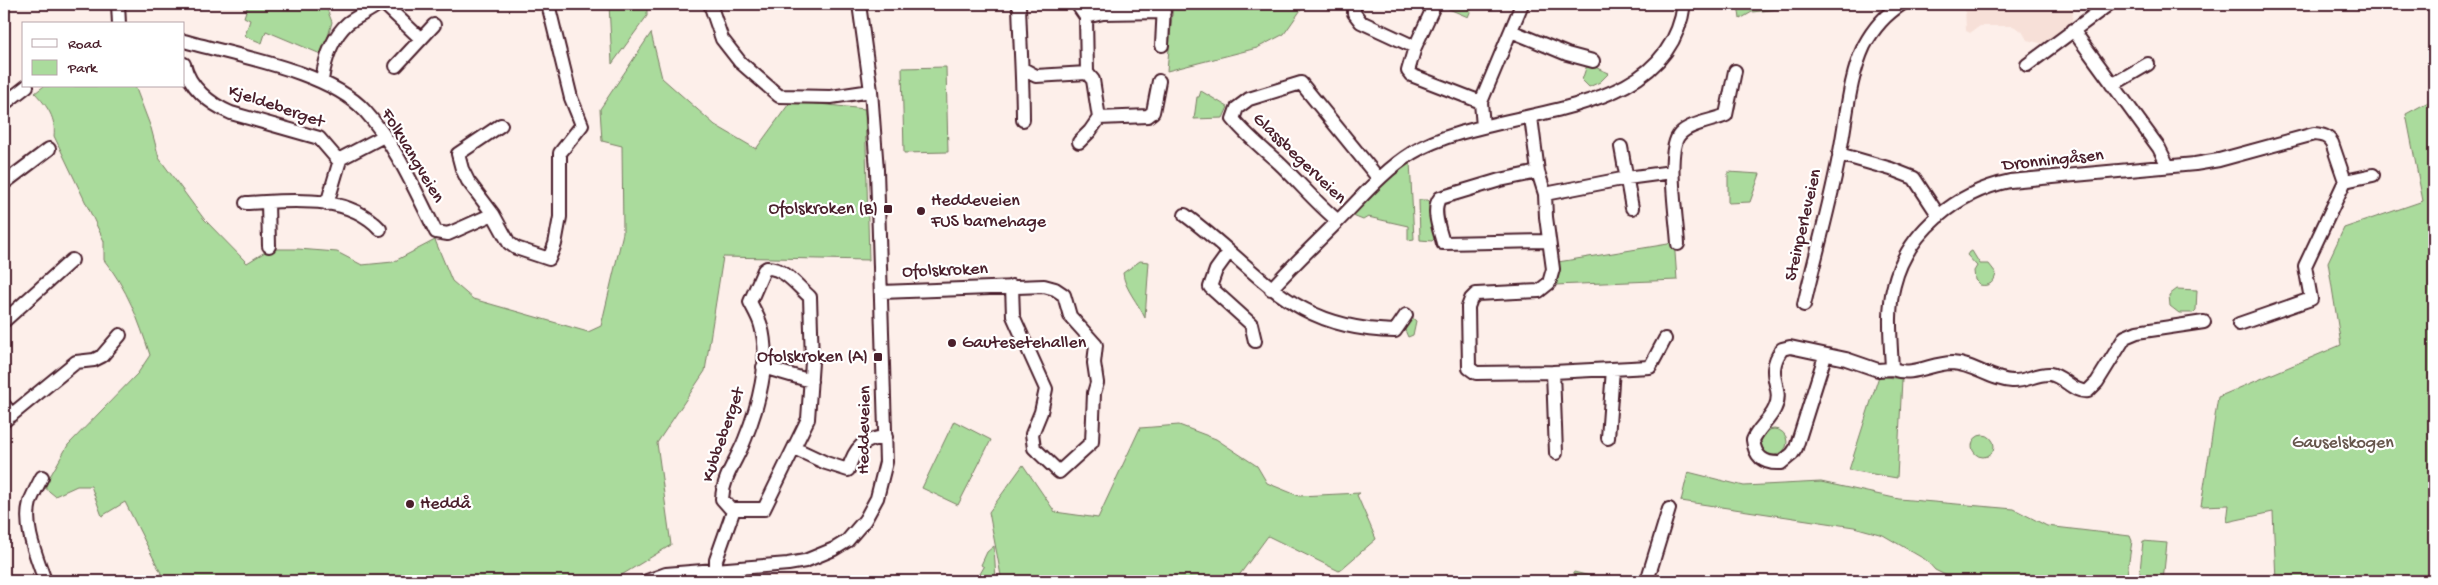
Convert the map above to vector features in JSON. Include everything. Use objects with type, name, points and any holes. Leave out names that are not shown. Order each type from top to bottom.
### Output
[{"type":"street","points":[[118,4],[120,22]]},
{"type":"street","points":[[322,80],[328,52],[334,40],[348,23],[379,4]]},
{"type":"street","points":[[384,4],[421,38]]},
{"type":"street","points":[[501,125],[458,154],[462,169],[468,181],[493,214],[509,243],[516,248],[549,259],[555,244],[560,217],[560,153],[582,125],[571,98],[548,4]]},
{"type":"street","points":[[710,4],[722,39],[740,62],[780,96],[831,97],[871,91]]},
{"type":"street","name":"Heddeveien","points":[[647,581],[716,569],[804,561],[847,541],[865,520],[878,498],[885,474],[886,437],[877,170],[871,91],[859,4]]},
{"type":"street","points":[[1019,4],[1020,51],[1023,69],[1023,120]]},
{"type":"street","points":[[1076,4],[1086,17],[1087,73],[1093,80],[1099,118]]},
{"type":"street","points":[[1354,4],[1354,13],[1361,22],[1414,47]]},
{"type":"street","points":[[1435,4],[1414,47],[1408,71],[1411,75],[1481,102]]},
{"type":"street","points":[[1483,127],[1481,102],[1522,4]]},
{"type":"street","name":"Glassbegerveien","points":[[1271,289],[1379,179],[1418,150],[1438,140],[1601,97],[1639,77],[1653,65],[1674,38],[1680,23],[1684,4]]},
{"type":"street","name":"Steinperleveien","points":[[1804,305],[1839,154],[1849,98],[1862,52],[1884,18],[1902,4]]},
{"type":"street","points":[[2027,66],[2109,4]]},
{"type":"street","points":[[1086,17],[1103,13],[1164,8],[1162,45]]},
{"type":"street","points":[[396,66],[434,25]]},
{"type":"street","points":[[2073,30],[2159,148],[2168,166]]},
{"type":"street","points":[[1511,31],[1567,54],[1593,61]]},
{"type":"street","name":"Folkvangveien","points":[[185,41],[322,80],[337,88],[360,106],[384,136],[436,232],[448,234],[493,214]]},
{"type":"street","points":[[2112,85],[2148,64]]},
{"type":"street","points":[[1023,69],[1036,76],[1087,73]]},
{"type":"street","name":"Kjeldeberget","points":[[185,70],[186,76],[201,93],[219,108],[319,138],[340,160]]},
{"type":"street","points":[[1678,244],[1672,172],[1673,150],[1680,134],[1691,127],[1726,116],[1735,72]]},
{"type":"street","points":[[1079,142],[1099,118],[1148,116],[1153,112],[1159,81]]},
{"type":"street","name":"Glassbegerveien","points":[[1338,221],[1320,206],[1241,129],[1233,119],[1237,108],[1249,99],[1301,83],[1379,179]]},
{"type":"street","points":[[4,104],[24,88]]},
{"type":"street","points":[[1531,117],[1538,172],[1545,194],[1552,276],[1544,289],[1539,291],[1476,294],[1471,299],[1468,307],[1469,363],[1472,371],[1476,373],[1553,372],[1650,367],[1665,339]]},
{"type":"street","name":"Dronningåsen","points":[[1892,369],[1893,287],[1907,251],[1929,224],[1974,194],[2004,183],[2219,160],[2314,134],[2322,134],[2329,138],[2345,181]]},
{"type":"street","points":[[327,204],[340,160],[384,136]]},
{"type":"street","points":[[1621,147],[1632,208]]},
{"type":"street","points":[[4,182],[49,149]]},
{"type":"street","name":"Steinperleveien","points":[[1839,154],[1891,169],[1914,178],[1939,216]]},
{"type":"street","points":[[1538,172],[1440,198],[1437,202],[1437,220],[1443,243],[1549,241]]},
{"type":"street","points":[[1545,194],[1627,178],[1672,172]]},
{"type":"street","points":[[2239,324],[2311,299],[2305,266],[2345,181],[2373,175]]},
{"type":"street","points":[[246,203],[315,201],[344,208],[369,220],[380,230]]},
{"type":"street","points":[[268,202],[269,246]]},
{"type":"street","points":[[1185,215],[1271,289],[1303,310],[1359,329],[1394,331],[1406,315]]},
{"type":"street","points":[[1229,252],[1216,270],[1210,287],[1251,324],[1254,341]]},
{"type":"street","points":[[4,321],[72,260]]},
{"type":"street","name":"Kubbeberget","points":[[771,268],[785,274],[810,297],[811,381],[808,420],[764,509],[734,509],[730,508],[722,499],[723,484],[745,439],[763,367],[762,333],[750,302],[764,270],[771,268]]},
{"type":"street","name":"Ofolskroken","points":[[880,292],[1012,286],[1044,286],[1060,291],[1064,295],[1070,316],[1096,345],[1094,363],[1097,382],[1094,393],[1092,442],[1059,472],[1034,448],[1032,434],[1041,412],[1046,389],[1013,316],[1012,286]]},
{"type":"street","points":[[1825,356],[1796,448],[1781,463],[1766,462],[1756,453],[1753,440],[1775,408],[1776,390],[1773,372],[1777,356],[1782,349],[1790,347],[1846,359],[1878,370],[1892,369],[1916,372],[1944,364],[1959,364],[1997,378],[2013,381],[2049,374],[2061,378],[2080,391],[2088,391],[2097,382],[2125,337],[2137,332],[2204,322]]},
{"type":"street","points":[[6,414],[76,362],[94,360],[102,356],[120,336]]},
{"type":"street","points":[[763,367],[811,381]]},
{"type":"street","points":[[1608,438],[1613,369]]},
{"type":"street","points":[[1553,372],[1556,453]]},
{"type":"street","points":[[794,448],[826,463],[848,470],[862,444],[873,438],[886,437]]},
{"type":"street","points":[[42,477],[30,500],[28,512],[29,531],[45,581]]},
{"type":"street","points":[[716,569],[720,549],[734,509]]},
{"type":"street","points":[[1647,581],[1669,509]]},
{"type":"shaded area","points":[[1965,4],[2075,4],[2071,24],[2044,44],[2027,40],[2022,31],[2013,26],[1980,26],[1970,33],[1966,31]]},
{"type":"green space","points":[[244,4],[325,4],[332,22],[323,55],[266,31],[262,43],[245,36],[250,20],[244,17],[248,5]]},
{"type":"green space","points":[[609,4],[647,4],[647,16],[612,64]]},
{"type":"green space","points":[[1173,4],[1305,4],[1284,34],[1257,48],[1167,71]]},
{"type":"green space","points":[[1444,4],[1473,5],[1468,17],[1449,9]]},
{"type":"green space","points":[[1738,4],[1803,4],[1806,6],[1752,12],[1740,19]]},
{"type":"green space","points":[[651,33],[662,78],[715,125],[756,149],[791,101],[865,109],[869,260],[723,257],[705,371],[657,443],[671,545],[620,576],[616,581],[165,581],[125,502],[102,516],[91,486],[77,486],[55,496],[44,487],[68,445],[138,373],[150,355],[137,317],[126,293],[104,260],[104,241],[54,136],[54,124],[50,113],[35,93],[41,88],[136,88],[151,128],[159,158],[204,219],[247,263],[270,249],[337,252],[362,265],[393,262],[435,240],[452,281],[473,299],[588,332],[601,326],[623,233],[622,146],[602,141],[600,109]]},
{"type":"green space","points":[[1588,62],[1609,73],[1600,82],[1589,87],[1582,80]]},
{"type":"green space","points":[[946,67],[948,152],[904,153],[902,68]]},
{"type":"green space","points":[[1201,91],[1228,107],[1223,118],[1194,119],[1197,97],[1199,97]]},
{"type":"green space","name":"Gauselskogen","points":[[2434,99],[2434,581],[2276,581],[2273,512],[2227,522],[2229,505],[2201,506],[2218,397],[2341,345],[2328,262],[2344,228],[2423,201],[2406,114]]},
{"type":"green space","points":[[1410,161],[1414,239],[1408,240],[1408,226],[1368,217],[1363,220],[1353,216],[1355,211],[1392,174]]},
{"type":"green space","points":[[1728,172],[1760,174],[1750,202],[1728,203]]},
{"type":"green space","points":[[1419,200],[1428,200],[1432,204],[1437,236],[1432,241],[1420,240]]},
{"type":"green space","points":[[1674,239],[1677,280],[1555,285],[1558,278],[1558,262],[1668,244]]},
{"type":"green space","points":[[1972,251],[1980,264],[1989,264],[1996,273],[1991,283],[1980,285],[1975,280],[1974,271],[1977,266],[1967,255]]},
{"type":"green space","points":[[1140,261],[1149,262],[1145,318],[1129,290],[1123,273]]},
{"type":"green space","points":[[2177,289],[2197,290],[2196,310],[2193,313],[2179,313],[2170,306],[2169,295]]},
{"type":"green space","points":[[1409,315],[1416,321],[1413,335],[1408,337],[1404,328]]},
{"type":"green space","points":[[1879,376],[1902,379],[1897,478],[1849,470]]},
{"type":"green space","points":[[954,421],[991,440],[958,505],[922,488]]},
{"type":"green space","points":[[1179,425],[1216,439],[1257,466],[1267,483],[1299,496],[1360,493],[1357,495],[1376,539],[1339,571],[1268,536],[1235,581],[1002,581],[989,512],[1023,465],[1055,512],[1098,518],[1140,428]]},
{"type":"green space","points":[[1774,429],[1783,433],[1787,442],[1783,451],[1774,455],[1765,451],[1761,442],[1765,433]]},
{"type":"green space","points":[[1983,435],[1991,438],[1994,446],[1991,454],[1983,457],[1975,454],[1972,446],[1975,438]]},
{"type":"green space","points":[[1688,472],[1744,486],[1821,482],[1899,499],[2014,509],[2047,526],[2130,536],[2132,541],[2126,581],[1957,581],[1935,570],[1926,560],[1883,535],[1854,527],[1681,501]]},
{"type":"green space","points":[[2143,541],[2167,543],[2163,581],[2139,581]]},
{"type":"green space","points":[[994,546],[996,581],[976,581],[984,567],[981,565],[987,552]]},
{"type":"green space","points":[[1574,572],[1598,578],[1598,581],[1568,581]]},
{"type":"place","name":"Ofolskroken (B)","points":[[888,209]]},
{"type":"place","name":"Heddeveien FUS barnehage","points":[[921,211]]},
{"type":"place","name":"Gautesetehallen","points":[[952,343]]},
{"type":"place","name":"Ofolskroken (A)","points":[[878,357]]},
{"type":"place","name":"Heddå","points":[[410,504]]}]
